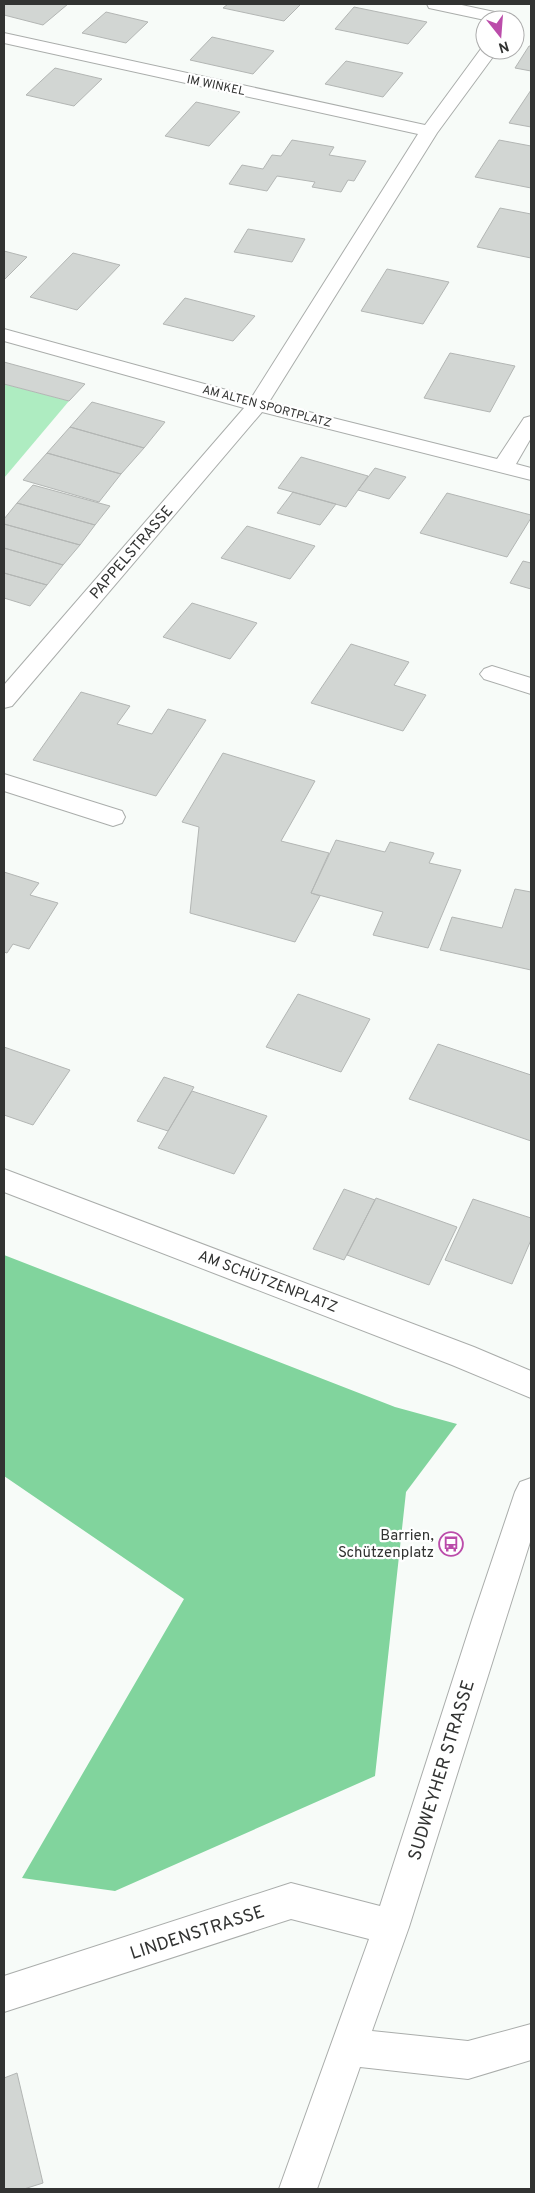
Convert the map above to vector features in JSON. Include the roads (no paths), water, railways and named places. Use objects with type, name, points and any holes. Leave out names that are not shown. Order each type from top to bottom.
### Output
[{"type":"street","points":[[435,4],[475,12]]},
{"type":"street","name":"IM WINKEL","points":[[4,38],[428,131]]},
{"type":"street","points":[[258,405],[428,131],[481,60]]},
{"type":"street","name":"AM ALTEN SPORTPLATZ","points":[[4,335],[258,405],[531,474]]},
{"type":"street","name":"PAPPELSTRASSE","points":[[4,700],[258,405]]},
{"type":"street","points":[[503,466],[531,422]]},
{"type":"street","points":[[492,674],[531,686]]},
{"type":"street","points":[[4,782],[113,817]]},
{"type":"street","name":"AM SCHÜTZENPLATZ","points":[[4,1180],[463,1356],[531,1385]]},
{"type":"street","name":"SUDWEYHER STRASSE","points":[[298,2189],[391,1926],[485,1629],[531,1492]]},
{"type":"street","name":"LINDENSTRASSE","points":[[4,1994],[291,1901],[391,1926]]},
{"type":"street","points":[[348,2047],[468,2060],[531,2042]]},
{"type":"place","name":"Barrien, Schützenplatz","points":[[451,1544]]}]
